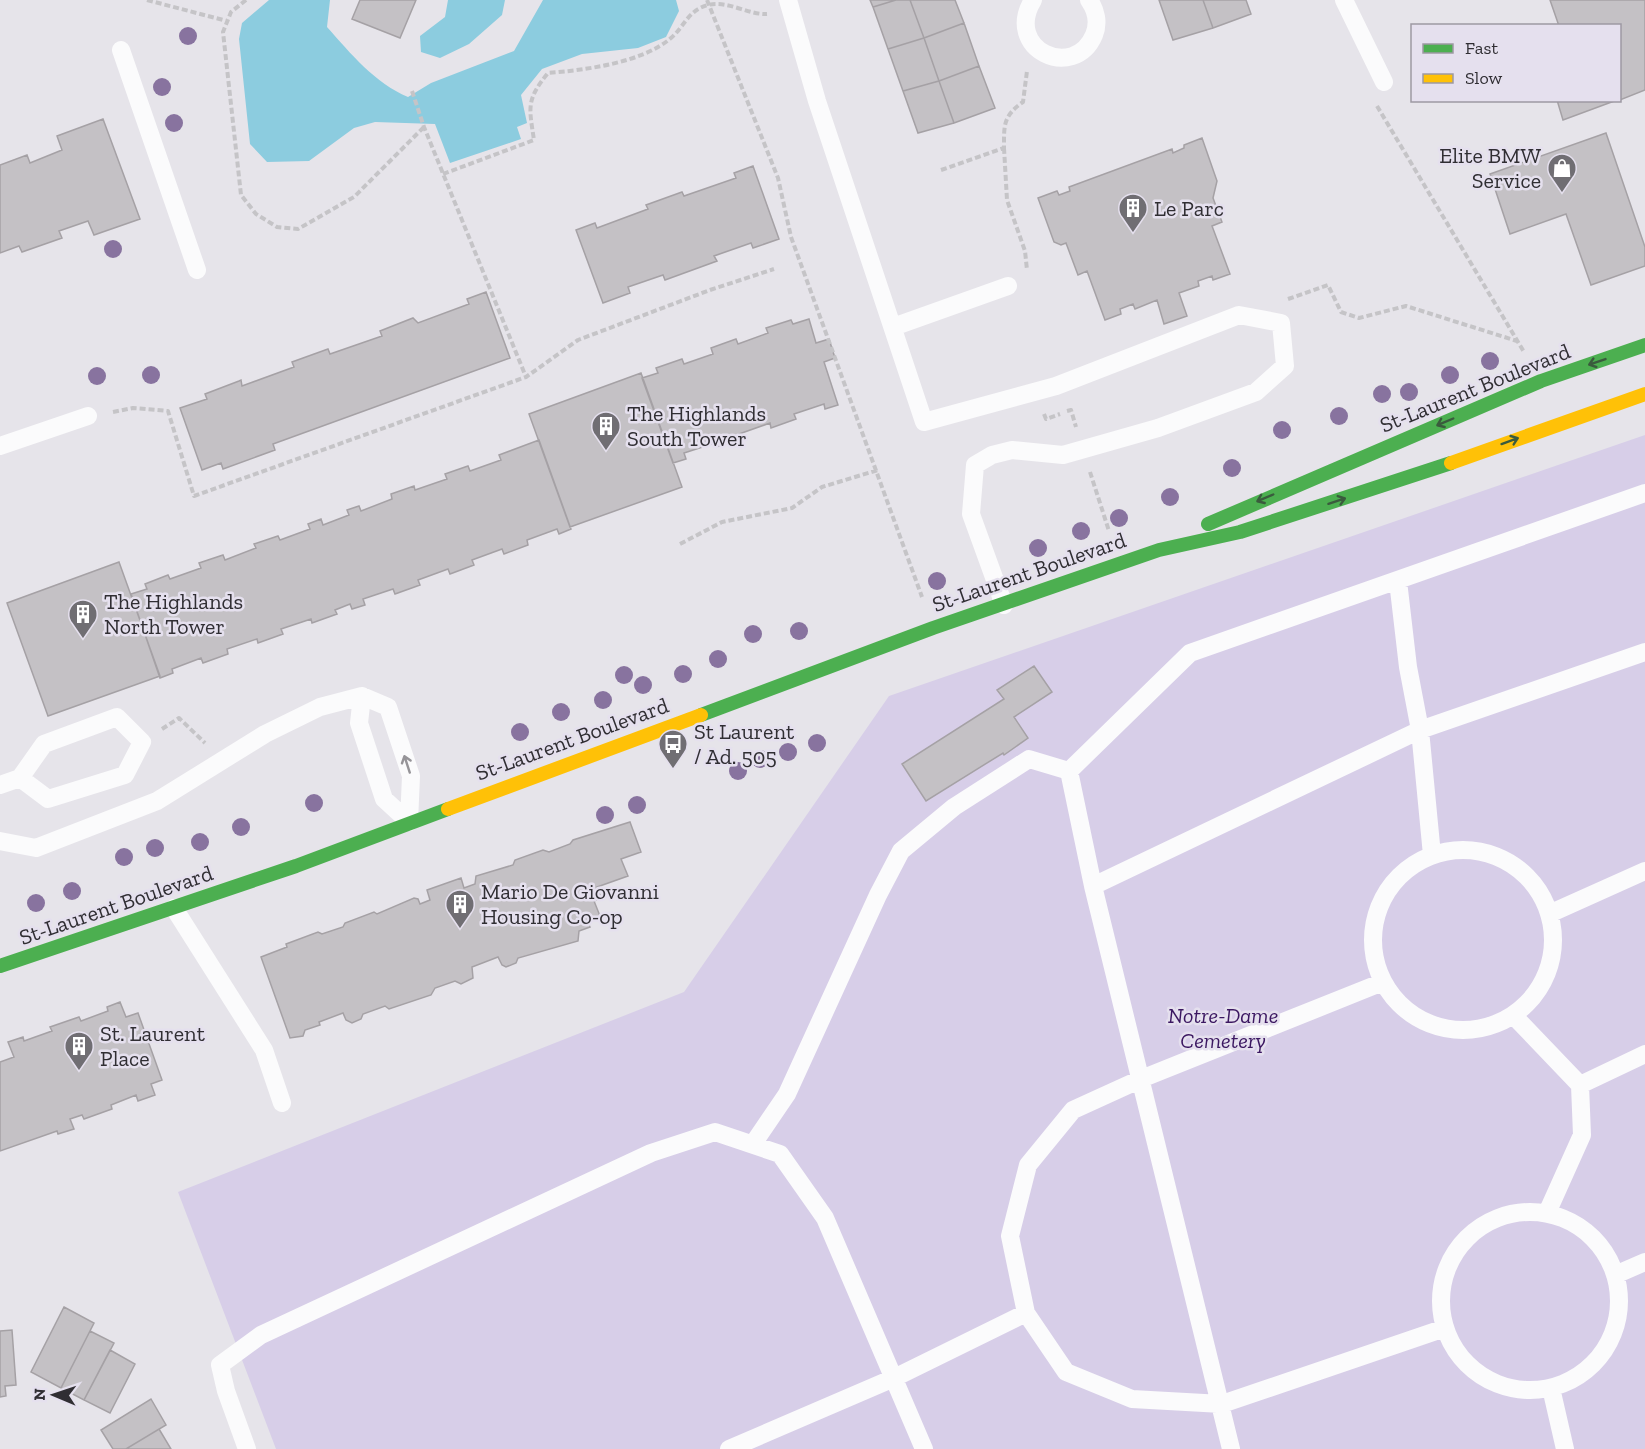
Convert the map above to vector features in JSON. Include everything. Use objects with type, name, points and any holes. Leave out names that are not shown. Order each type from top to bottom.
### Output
[{"type":"main road","name":"St-Laurent Boulevard","points":[[1159,550],[1234,511],[1541,381],[1645,345]]},
{"type":"main road","name":"St-Laurent Boulevard","points":[[0,966],[296,866],[933,628],[1159,550],[1240,532],[1416,476],[1645,394]]},
{"type":"lane","points":[[1033,0],[1025,20],[1026,32],[1039,51],[1055,57],[1073,56],[1084,50],[1096,30],[1096,18],[1089,0]]},
{"type":"lane","points":[[1344,0],[1384,82]]},
{"type":"lane","points":[[789,2],[817,101],[924,422],[1056,386],[1239,315],[1281,323],[1285,366],[1256,392],[1158,428],[1063,455],[1012,450],[992,455],[975,465],[971,514],[1004,605]]},
{"type":"lane","points":[[121,50],[197,270]]},
{"type":"lane","points":[[893,327],[1008,286]]},
{"type":"lane","points":[[0,446],[88,416]]},
{"type":"lane","points":[[1070,771],[1190,652],[1645,493]]},
{"type":"lane","points":[[1398,581],[1408,667],[1420,730],[1432,855]]},
{"type":"lane","points":[[1093,886],[1420,730],[1645,652]]},
{"type":"lane","points":[[362,696],[359,723],[384,799],[409,822]]},
{"type":"lane","points":[[0,841],[36,848],[157,801],[265,734],[320,707],[362,696],[388,707],[411,776],[409,822]]},
{"type":"lane","points":[[0,785],[20,778],[44,744],[117,717],[142,742],[125,775],[48,799],[20,778]]},
{"type":"lane","points":[[753,1144],[787,1094],[878,895],[901,851],[954,807],[1029,759],[1070,771]]},
{"type":"lane","points":[[1070,771],[1093,886],[1222,1404],[1231,1449]]},
{"type":"lane","points":[[1461,850],[1491,854],[1515,866],[1536,887],[1549,914],[1554,944],[1547,973],[1532,999],[1513,1015],[1481,1029],[1451,1030],[1423,1021],[1398,1004],[1383,982],[1373,950],[1375,920],[1386,892],[1406,870],[1432,855],[1461,850]]},
{"type":"lane","points":[[1549,914],[1645,871]]},
{"type":"lane","points":[[174,908],[264,1050],[282,1103]]},
{"type":"lane","points":[[1383,982],[1141,1079],[1073,1110],[1028,1165],[1010,1236],[1026,1312],[1066,1372],[1132,1399],[1222,1404],[1445,1328]]},
{"type":"lane","points":[[1513,1015],[1580,1085],[1582,1135],[1547,1213]]},
{"type":"lane","points":[[1580,1085],[1645,1054]]},
{"type":"lane","points":[[247,1449],[226,1390],[220,1365],[261,1335],[651,1152],[715,1132],[780,1154],[825,1218],[924,1449]]},
{"type":"lane","points":[[1517,1212],[1547,1213],[1575,1223],[1598,1242],[1615,1275],[1620,1297],[1616,1327],[1606,1350],[1585,1372],[1559,1386],[1530,1391],[1501,1386],[1474,1372],[1455,1350],[1445,1328],[1441,1293],[1448,1264],[1465,1239],[1489,1221],[1517,1212]]},
{"type":"lane","points":[[1615,1275],[1645,1262]]},
{"type":"lane","points":[[729,1449],[894,1378],[1026,1312]]},
{"type":"lane","points":[[1551,1388],[1564,1449]]},
{"type":"path","points":[[147,0],[227,21]]},
{"type":"path","points":[[246,0],[231,12],[223,32],[241,195],[256,214],[277,227],[298,229],[354,197],[424,127]]},
{"type":"path","points":[[443,174],[534,140],[528,106],[537,86],[548,73],[582,70],[629,60],[671,38],[689,14],[708,2],[739,6],[765,15],[789,2]]},
{"type":"path","points":[[708,2],[778,178],[791,237],[878,470],[933,628]]},
{"type":"path","points":[[1008,286],[1027,275],[1025,251],[1007,201],[1004,125],[1010,111],[1023,102],[1031,42]]},
{"type":"path","points":[[1384,82],[1374,101],[1541,381]]},
{"type":"path","points":[[412,91],[424,127],[526,376]]},
{"type":"path","points":[[940,170],[1004,148]]},
{"type":"path","points":[[88,416],[133,408],[168,411],[194,496],[526,376],[578,339],[774,269]]},
{"type":"path","points":[[1281,323],[1284,301],[1328,285],[1341,312],[1359,318],[1406,306],[1518,341]]},
{"type":"path","points":[[680,544],[722,522],[792,508],[822,487],[878,470]]},
{"type":"green space","name":"Notre-Dame Cemetery","points":[[1645,435],[1645,1449],[276,1449],[178,1192],[684,992],[889,696]]},
{"type":"water","points":[[269,0],[330,0],[327,27],[374,76],[408,97],[431,83],[514,51],[543,0],[676,0],[679,11],[666,37],[638,48],[582,54],[542,69],[521,95],[527,123],[517,127],[521,139],[450,163],[435,124],[375,122],[354,128],[309,161],[267,162],[250,144],[239,39],[242,23]]},
{"type":"water","points":[[448,0],[505,0],[502,15],[469,44],[440,58],[421,52],[420,36],[445,17]]},
{"type":"building","points":[[360,0],[416,0],[400,38],[352,19]]},
{"type":"building","points":[[870,0],[896,0],[873,7]]},
{"type":"building","points":[[896,0],[910,0],[924,38],[888,49],[873,7]]},
{"type":"building","points":[[910,0],[955,0],[964,23],[924,38]]},
{"type":"building","points":[[1159,0],[1203,0],[1213,28],[1173,40]]},
{"type":"building","points":[[1203,0],[1246,0],[1251,14],[1213,28]]},
{"type":"building","points":[[1550,0],[1645,0],[1645,90],[1621,100],[1621,24],[1558,24]]},
{"type":"building","points":[[964,23],[979,66],[939,81],[924,38]]},
{"type":"building","points":[[924,38],[939,81],[903,91],[888,49]]},
{"type":"building","points":[[979,66],[995,108],[954,123],[939,81]]},
{"type":"building","points":[[939,81],[954,123],[918,133],[903,91]]},
{"type":"building","points":[[1558,102],[1612,102],[1563,120]]},
{"type":"building","points":[[103,119],[140,219],[94,235],[88,221],[59,231],[62,238],[22,252],[19,246],[0,253],[0,165],[27,155],[30,163],[62,150],[57,136]]},
{"type":"building","name":"Elite BMW Service","points":[[1606,133],[1645,247],[1645,266],[1591,285],[1566,214],[1510,234],[1490,174]]},
{"type":"building","name":"Le Parc","points":[[1202,138],[1217,181],[1213,198],[1222,222],[1212,226],[1230,274],[1213,280],[1212,276],[1198,281],[1199,286],[1179,293],[1187,316],[1164,324],[1157,300],[1135,309],[1133,304],[1120,309],[1121,314],[1105,320],[1087,271],[1078,275],[1066,243],[1061,245],[1054,242],[1038,198],[1057,191],[1059,195],[1070,191],[1069,187],[1172,149],[1173,153],[1184,148],[1184,145]]},
{"type":"building","points":[[753,166],[779,239],[753,248],[751,243],[714,256],[717,261],[665,280],[663,275],[628,287],[630,293],[603,303],[576,230],[595,223],[597,228],[648,209],[646,205],[682,192],[684,196],[736,178],[734,173]]},
{"type":"building","points":[[486,292],[510,358],[273,444],[275,450],[223,469],[221,463],[202,470],[180,408],[207,399],[205,394],[241,380],[242,386],[294,367],[292,362],[328,349],[330,354],[382,336],[380,331],[413,318],[418,323],[469,304],[467,299]]},
{"type":"building","points":[[809,319],[816,343],[829,339],[835,358],[824,362],[838,405],[825,409],[824,404],[794,414],[796,419],[771,428],[770,423],[739,434],[741,439],[716,447],[715,443],[684,453],[686,459],[673,463],[642,378],[658,373],[656,368],[682,359],[684,364],[713,354],[711,348],[736,339],[738,344],[768,333],[766,328],[791,320],[793,324]]},
{"type":"building","name":"The Highlands South Tower","points":[[641,373],[682,487],[570,527],[529,414]]},
{"type":"building","points":[[539,440],[571,529],[559,534],[557,529],[527,540],[528,545],[504,554],[502,549],[472,560],[474,565],[450,574],[448,569],[418,580],[420,585],[395,594],[393,589],[363,599],[365,605],[352,609],[350,604],[335,610],[337,614],[312,623],[311,619],[281,629],[283,634],[258,643],[257,639],[227,649],[228,654],[203,663],[201,658],[172,669],[173,673],[160,678],[131,594],[147,589],[145,584],[168,575],[170,579],[201,568],[199,563],[223,555],[225,560],[256,548],[254,544],[278,536],[280,540],[310,529],[308,524],[321,519],[323,525],[349,515],[347,510],[359,506],[361,511],[392,499],[391,494],[414,486],[415,490],[447,479],[445,474],[468,466],[470,471],[501,460],[499,455]]},
{"type":"building","name":"The Highlands North Tower","points":[[119,562],[160,676],[48,716],[7,603]]},
{"type":"building","points":[[1034,666],[1052,692],[1014,717],[1028,738],[1004,755],[1003,753],[926,801],[902,764],[1004,699],[997,690]]},
{"type":"building","name":"Mario De Giovanni Housing Co-op","points":[[630,822],[641,852],[621,859],[628,876],[597,887],[601,898],[594,901],[600,916],[587,921],[590,927],[579,931],[578,941],[518,958],[516,963],[506,967],[502,965],[498,957],[472,967],[473,978],[461,984],[455,981],[435,988],[431,995],[389,1009],[385,1006],[363,1014],[361,1019],[352,1023],[346,1020],[343,1013],[305,1030],[303,1036],[290,1038],[261,957],[287,947],[286,944],[318,932],[322,934],[343,927],[345,923],[374,912],[377,914],[414,898],[418,899],[420,904],[430,900],[427,890],[461,878],[464,888],[475,884],[476,876],[513,865],[515,860],[543,850],[549,852],[570,844],[573,840]]},
{"type":"building","name":"St. Laurent Place","points":[[120,1002],[126,1017],[138,1013],[162,1080],[151,1084],[155,1095],[138,1101],[136,1095],[111,1105],[112,1109],[84,1119],[82,1115],[70,1119],[74,1129],[58,1134],[57,1131],[0,1151],[0,1062],[14,1057],[8,1042],[23,1037],[24,1041],[52,1031],[50,1027],[79,1017],[81,1021],[108,1011],[107,1007]]},
{"type":"building","points":[[64,1307],[94,1323],[61,1388],[31,1372]]},
{"type":"building","points":[[12,1330],[16,1385],[5,1386],[6,1396],[0,1397],[0,1331]]},
{"type":"building","points":[[90,1331],[114,1343],[84,1400],[61,1388]]},
{"type":"building","points":[[110,1350],[135,1364],[110,1413],[84,1400]]},
{"type":"building","points":[[151,1399],[166,1425],[126,1449],[113,1449],[101,1430]]},
{"type":"building","points":[[159,1429],[171,1449],[126,1449]]},
{"type":"traffic: fast","points":[[1208,524],[1541,381],[1645,345]]},
{"type":"traffic: fast","points":[[701,715],[933,628],[1159,550],[1240,532],[1451,463]]},
{"type":"traffic: fast","points":[[0,966],[296,866],[448,809]]},
{"type":"traffic: slow","points":[[1451,463],[1645,394]]},
{"type":"traffic: slow","points":[[448,809],[701,715]]},
{"type":"place","name":"Elite BMW Service","points":[[1562,194]]},
{"type":"place","name":"Le Parc","points":[[1133,234]]},
{"type":"place","name":"The Highlands South Tower","points":[[606,452]]},
{"type":"place","name":"The Highlands North Tower","points":[[83,640]]},
{"type":"place","name":"St Laurent / Ad. 505","points":[[673,770]]},
{"type":"place","name":"Mario De Giovanni Housing Co-op","points":[[460,930]]},
{"type":"place","name":"St. Laurent Place","points":[[79,1072]]}]
